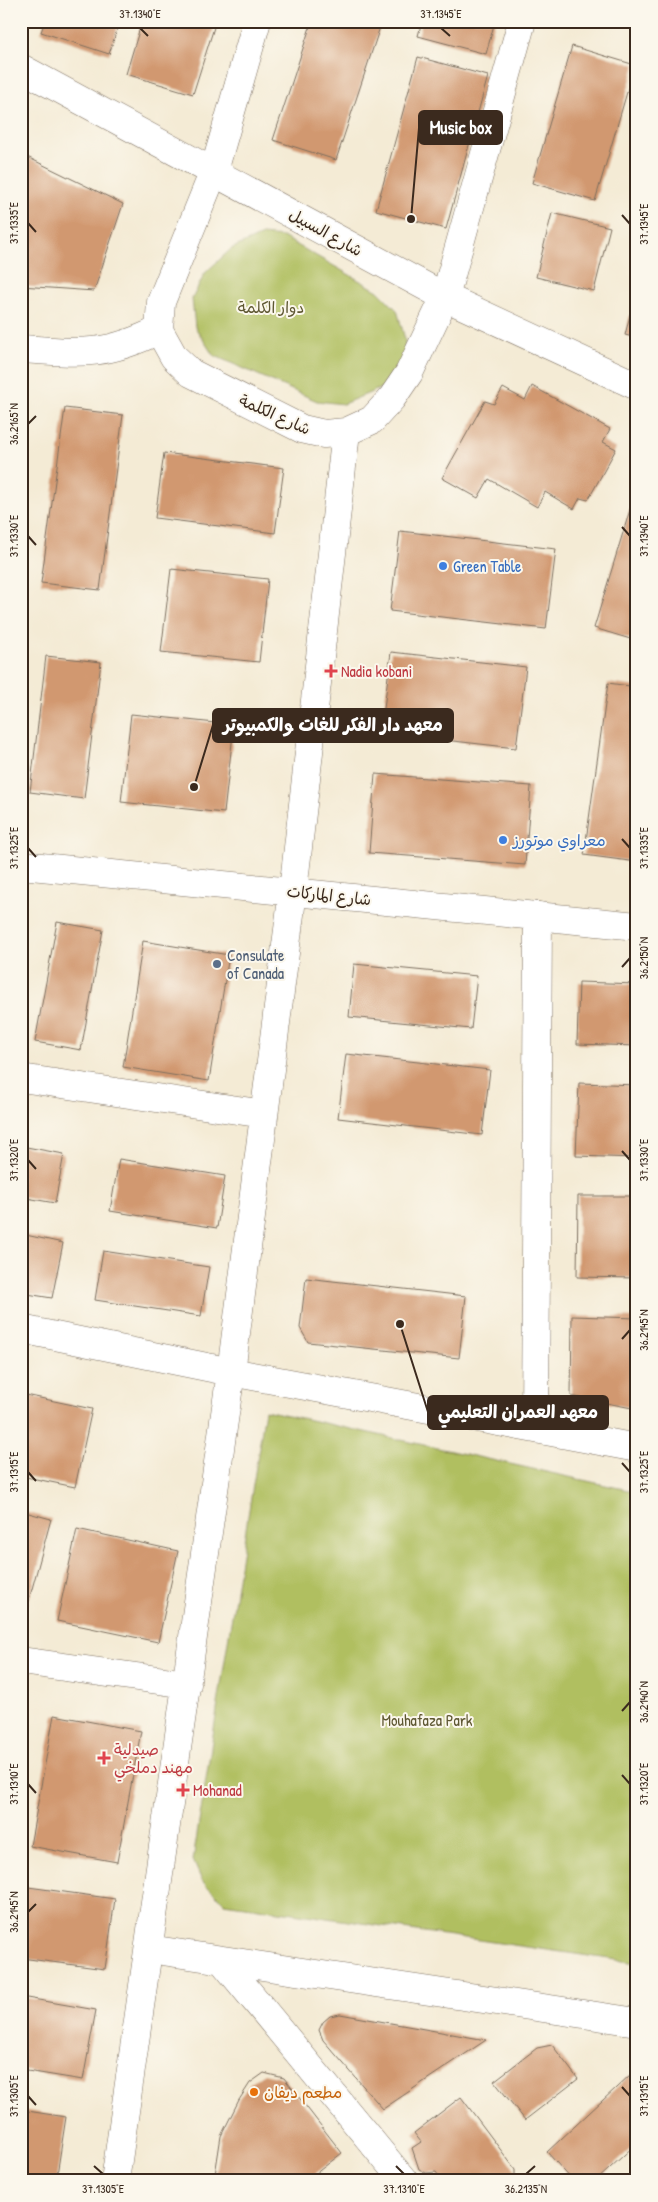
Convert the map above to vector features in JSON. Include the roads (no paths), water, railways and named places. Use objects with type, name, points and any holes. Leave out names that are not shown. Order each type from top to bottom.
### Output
[{"type":"street","points":[[21,349],[80,353],[106,351],[132,343],[159,330],[161,302],[214,171],[258,21]]},
{"type":"street","name":"شارع الكلمة","points":[[159,330],[174,356],[191,373],[216,388],[302,429],[324,434],[346,432],[372,420],[392,398],[409,373],[444,297],[522,21]]},
{"type":"street","name":"شارع السبيل","points":[[21,68],[444,297],[637,386]]},
{"type":"street","points":[[115,2181],[231,1372],[293,891],[346,432]]},
{"type":"street","name":"شارع الماركات","points":[[21,865],[637,926]]},
{"type":"street","points":[[535,1428],[538,916]]},
{"type":"street","points":[[21,1078],[264,1114]]},
{"type":"street","points":[[21,1329],[231,1372],[637,1448]]},
{"type":"street","points":[[21,1661],[187,1684]]},
{"type":"street","points":[[148,1950],[637,2022]]},
{"type":"street","points":[[222,1960],[404,2181]]},
{"type":"place","name":"Music box","points":[[411,219]]},
{"type":"place","name":"Green Table","points":[[443,566]]},
{"type":"place","name":"Nadia kobani","points":[[331,671]]},
{"type":"place","name":"معهد دار الفكر للغات والكمبيوتر","points":[[194,787]]},
{"type":"place","name":"معراوي موتورز","points":[[503,840]]},
{"type":"place","name":"Consulate of Canada","points":[[217,964]]},
{"type":"place","name":"معهد العمران التعليمي","points":[[400,1324]]},
{"type":"place","name":"صيدلية مهند دملخي","points":[[104,1758]]},
{"type":"place","name":"Mohanad","points":[[183,1790]]},
{"type":"place","name":"مطعم ديفان","points":[[254,2092]]},
{"type":"park label","name":"دوار الكلمة","points":[[271,307]]},
{"type":"park label","name":"Mouhafaza Park","points":[[427,1720]]}]
